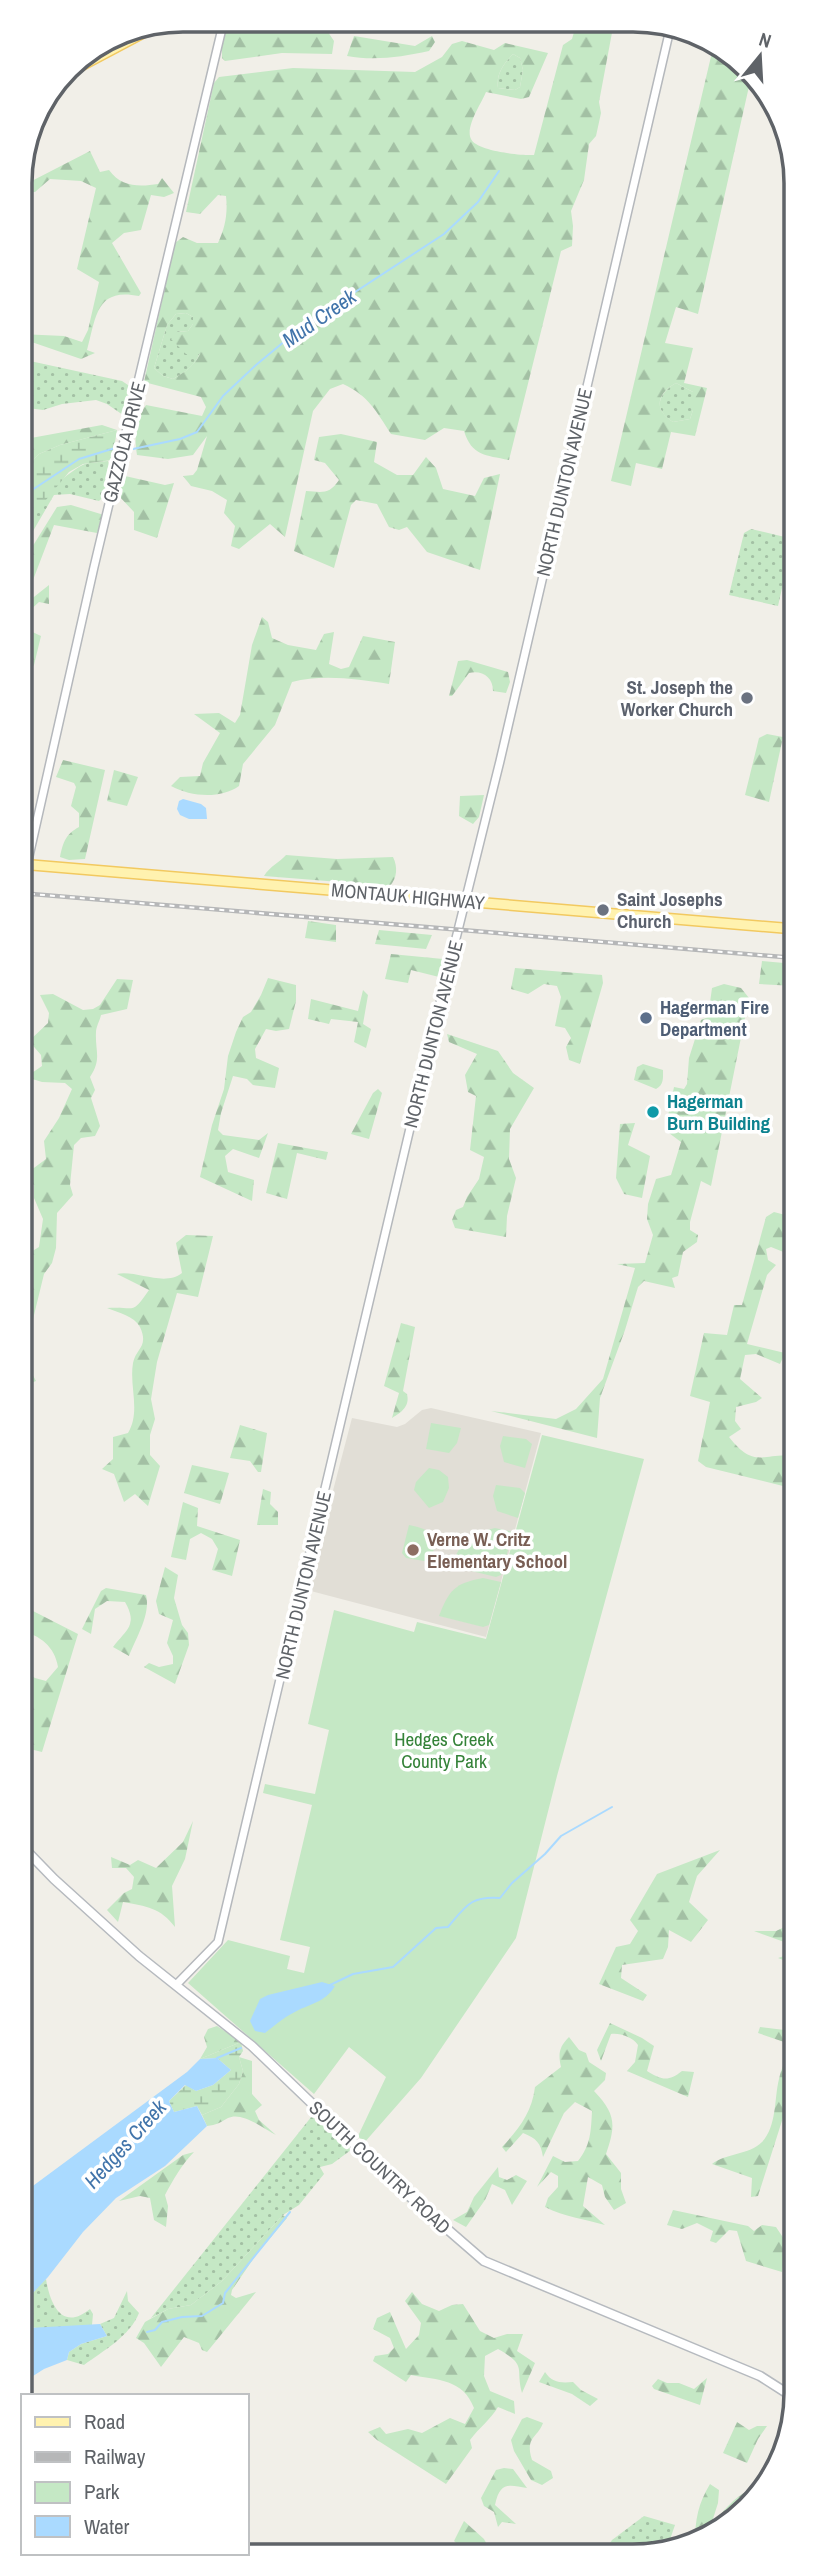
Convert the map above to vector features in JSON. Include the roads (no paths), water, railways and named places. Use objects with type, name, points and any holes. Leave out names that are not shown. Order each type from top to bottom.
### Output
[{"type":"main road","points":[[102,55],[125,43]]},
{"type":"main road","name":"MONTAUK HIGHWAY","points":[[32,865],[784,928]]},
{"type":"main road","name":"SOUTH COUNTRY ROAD","points":[[32,1856],[98,1920],[252,2046],[401,2189],[484,2261],[760,2376],[784,2391]]},
{"type":"street","name":"GAZZOLA DRIVE","points":[[32,830],[221,32]]},
{"type":"street","name":"NORTH DUNTON AVENUE","points":[[176,1985],[218,1942],[669,35]]},
{"type":"water","points":[[183,799],[206,808],[207,819],[189,819],[180,815],[177,809],[179,801]]},
{"type":"water","points":[[322,1982],[335,1986],[326,1996],[289,2015],[265,2033],[255,2031],[250,2021],[260,1999]]},
{"type":"water","points":[[217,2058],[231,2070],[213,2085],[196,2091],[185,2085],[169,2101],[174,2112],[197,2106],[207,2126],[165,2166],[116,2198],[83,2232],[32,2294],[32,2187],[187,2072],[200,2059]]},
{"type":"water","points":[[100,2324],[107,2336],[81,2344],[69,2352],[67,2360],[32,2377],[32,2328]]},
{"type":"waterway","name":"Mud Creek","points":[[133,449],[180,439],[197,432],[223,396],[256,365],[303,326],[444,234],[478,202],[499,171]]},
{"type":"waterway","name":"Mud Creek","points":[[32,490],[79,459],[115,448]]},
{"type":"waterway","name":"Hedges Creek","points":[[328,1986],[353,1974],[393,1967],[436,1928],[448,1927],[470,1904],[482,1899],[500,1898],[561,1836],[612,1807]]},
{"type":"waterway","name":"Hedges Creek","points":[[217,2058],[241,2048]]},
{"type":"waterway","points":[[147,2332],[155,2330],[162,2322],[202,2316],[223,2303],[225,2293],[290,2212]]},
{"type":"railway","points":[[32,894],[784,957]]},
{"type":"place","name":"St. Joseph the Worker Church","points":[[747,698]]},
{"type":"place","name":"Saint Josephs Church","points":[[603,910]]},
{"type":"place","name":"Hagerman Fire Department","points":[[646,1018]]},
{"type":"place","name":"Hagerman Burn Building","points":[[653,1112]]},
{"type":"place","name":"Verne W. Critz Elementary School","points":[[413,1550]]},
{"type":"park label","name":"Hedges Creek County Park","points":[[444,1750]]}]
